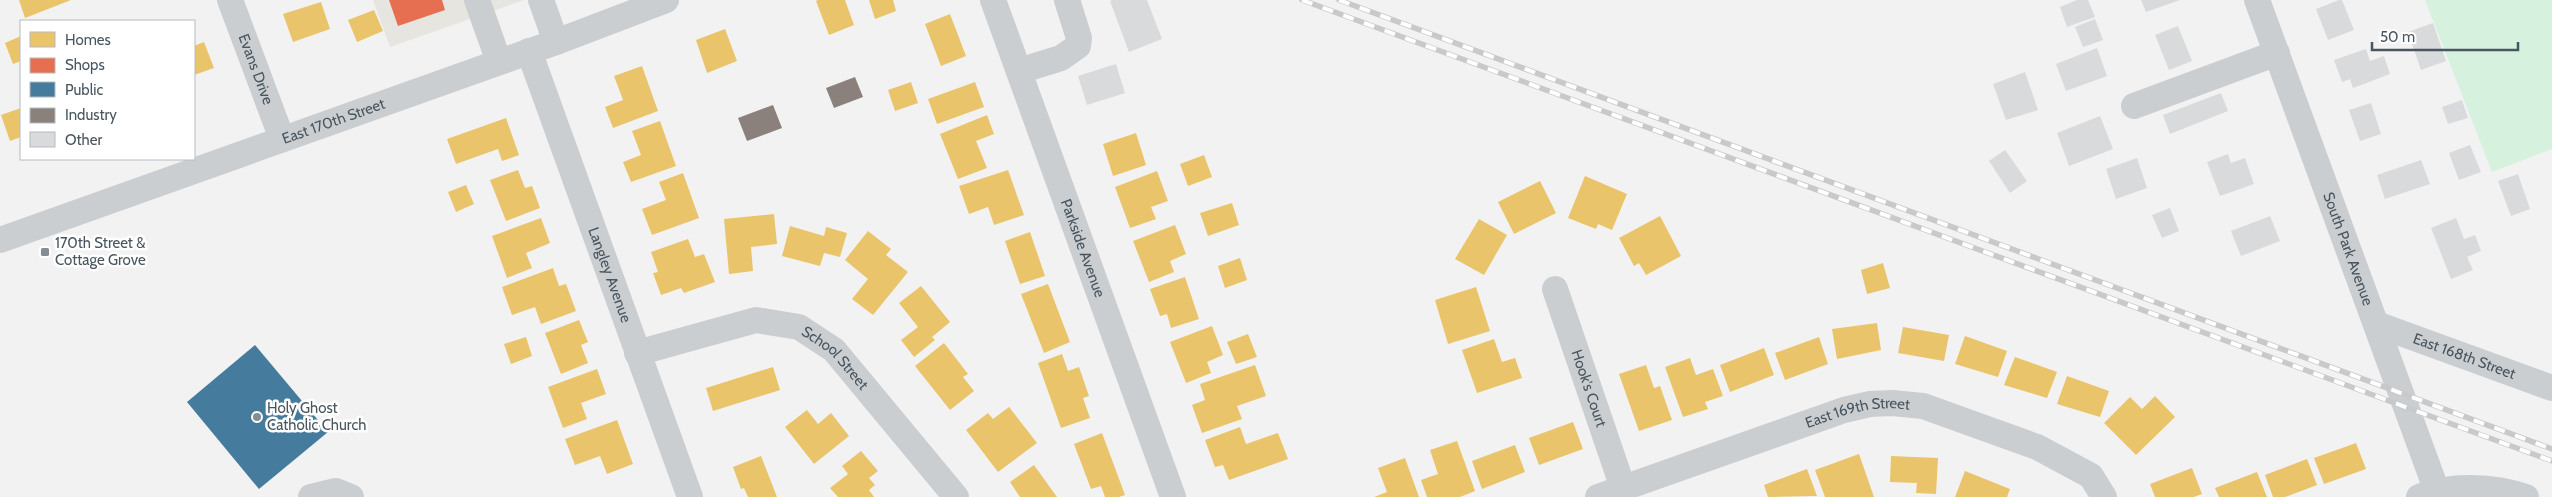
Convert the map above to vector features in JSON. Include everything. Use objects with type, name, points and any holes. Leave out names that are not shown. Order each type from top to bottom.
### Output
[{"type":"street","name":"Evans Drive","points":[[230,0],[282,139]]},
{"type":"street","points":[[477,0],[500,62]]},
{"type":"street","points":[[540,0],[556,42]]},
{"type":"street","name":"East 170th Street","points":[[0,240],[529,52],[666,0]]},
{"type":"street","name":"Parkside Avenue","points":[[993,0],[1173,497]]},
{"type":"street","points":[[1019,71],[1061,58],[1078,46],[1079,38],[1067,0]]},
{"type":"street","name":"South Park Avenue","points":[[2257,0],[2376,324],[2432,495]]},
{"type":"street","name":"Langley Avenue","points":[[529,52],[690,497]]},
{"type":"street","points":[[2134,106],[2277,53]]},
{"type":"street","name":"Hook's Court","points":[[1555,288],[1623,488]]},
{"type":"street","name":"School Street","points":[[637,353],[756,320],[799,327],[834,350],[956,497]]},
{"type":"street","name":"East 168th Street","points":[[2376,324],[2552,388]]},
{"type":"street","name":"East 169th Street","points":[[1598,497],[1844,410],[1870,404],[1892,403],[1923,406],[2037,447],[2091,476],[2104,497]]},
{"type":"street","points":[[2432,495],[2502,489],[2526,497]]},
{"type":"street","points":[[311,497],[336,491],[351,497]]},
{"type":"shaded area","points":[[373,0],[524,0],[390,47]]},
{"type":"green space","points":[[2425,0],[2552,0],[2552,149],[2492,172]]},
{"type":"building: Homes","points":[[19,0],[71,0],[25,18]]},
{"type":"building: Homes","points":[[845,0],[854,25],[829,35],[816,1]]},
{"type":"building: Homes","points":[[869,0],[893,0],[896,11],[875,19]]},
{"type":"building: Homes","points":[[321,2],[330,29],[293,42],[283,14]]},
{"type":"building: Homes","points":[[374,10],[383,31],[357,42],[348,20]]},
{"type":"building: Homes","points":[[950,14],[966,56],[941,66],[925,24]]},
{"type":"building: Homes","points":[[725,29],[737,61],[707,73],[696,40]]},
{"type":"building: Homes","points":[[20,36],[20,61],[13,64],[5,43]]},
{"type":"building: Homes","points":[[204,42],[214,68],[195,75],[195,46]]},
{"type":"building: Homes","points":[[642,66],[658,111],[613,128],[605,107],[623,100],[614,76]]},
{"type":"building: Homes","points":[[911,82],[918,103],[895,111],[888,90]]},
{"type":"building: Homes","points":[[975,82],[984,107],[937,124],[928,99]]},
{"type":"building: Homes","points":[[20,108],[20,137],[10,141],[1,115]]},
{"type":"building: Homes","points":[[987,115],[994,134],[976,141],[987,168],[958,179],[940,134]]},
{"type":"building: Homes","points":[[506,118],[519,155],[502,161],[498,149],[456,164],[447,139]]},
{"type":"building: Homes","points":[[660,121],[676,166],[631,182],[623,162],[641,155],[632,131]]},
{"type":"building: Homes","points":[[1136,133],[1146,165],[1113,176],[1103,144]]},
{"type":"building: Homes","points":[[1204,155],[1212,177],[1188,186],[1180,164]]},
{"type":"building: Homes","points":[[518,170],[525,188],[532,186],[540,208],[506,221],[490,180]]},
{"type":"building: Homes","points":[[1008,170],[1024,215],[994,225],[988,207],[969,214],[959,186]]},
{"type":"building: Homes","points":[[1157,171],[1168,201],[1151,207],[1156,219],[1130,228],[1115,187]]},
{"type":"building: Homes","points":[[683,173],[699,218],[652,235],[642,209],[666,200],[659,182]]},
{"type":"building: Homes","points":[[1585,176],[1627,194],[1612,230],[1598,224],[1596,229],[1568,218]]},
{"type":"building: Homes","points":[[1540,181],[1556,213],[1514,234],[1498,202]]},
{"type":"building: Homes","points":[[466,185],[474,204],[456,212],[448,192]]},
{"type":"building: Homes","points":[[1232,203],[1239,225],[1208,236],[1200,213]]},
{"type":"building: Homes","points":[[774,214],[777,244],[751,247],[753,271],[729,274],[724,219]]},
{"type":"building: Homes","points":[[1660,216],[1681,256],[1646,275],[1639,263],[1634,266],[1619,238]]},
{"type":"building: Homes","points":[[541,218],[550,243],[526,253],[532,268],[507,278],[492,236]]},
{"type":"building: Homes","points":[[1479,219],[1507,235],[1484,275],[1455,259]]},
{"type":"building: Homes","points":[[1175,225],[1186,254],[1170,261],[1174,272],[1149,282],[1133,241]]},
{"type":"building: Homes","points":[[790,226],[824,236],[826,227],[847,233],[840,257],[824,253],[820,266],[782,256]]},
{"type":"building: Homes","points":[[868,231],[891,249],[886,255],[908,272],[873,315],[852,299],[868,279],[845,260]]},
{"type":"building: Homes","points":[[1030,232],[1045,276],[1020,284],[1005,241]]},
{"type":"building: Homes","points":[[688,239],[695,257],[704,254],[715,282],[684,293],[681,288],[661,295],[653,273],[658,272],[651,252]]},
{"type":"building: Homes","points":[[1240,258],[1247,280],[1225,288],[1218,266]]},
{"type":"building: Homes","points":[[1883,263],[1890,288],[1867,294],[1861,270]]},
{"type":"building: Homes","points":[[553,268],[559,286],[566,284],[576,311],[541,324],[535,307],[512,315],[502,287]]},
{"type":"building: Homes","points":[[1185,277],[1199,319],[1171,328],[1167,314],[1160,316],[1150,289]]},
{"type":"building: Homes","points":[[1048,284],[1070,342],[1044,353],[1021,294]]},
{"type":"building: Homes","points":[[921,286],[950,322],[932,337],[935,340],[914,357],[901,340],[918,327],[899,303]]},
{"type":"building: Homes","points":[[1476,287],[1490,331],[1448,344],[1435,300]]},
{"type":"building: Homes","points":[[579,320],[588,342],[581,345],[588,363],[561,374],[545,333]]},
{"type":"building: Homes","points":[[1877,323],[1881,350],[1837,359],[1832,329]]},
{"type":"building: Homes","points":[[1212,326],[1223,355],[1207,362],[1211,373],[1186,383],[1170,342]]},
{"type":"building: Homes","points":[[1903,327],[1949,335],[1944,361],[1898,353]]},
{"type":"building: Homes","points":[[1248,334],[1257,357],[1236,364],[1227,342]]},
{"type":"building: Homes","points":[[1965,336],[2007,351],[1998,377],[1955,364]]},
{"type":"building: Homes","points":[[526,337],[532,356],[511,364],[504,344]]},
{"type":"building: Homes","points":[[1819,337],[1828,364],[1785,380],[1775,353]]},
{"type":"building: Homes","points":[[1494,339],[1502,362],[1515,358],[1522,378],[1477,393],[1462,350]]},
{"type":"building: Homes","points":[[944,343],[968,374],[963,377],[974,391],[950,410],[915,366]]},
{"type":"building: Homes","points":[[1764,348],[1774,375],[1730,392],[1720,365]]},
{"type":"building: Homes","points":[[1062,354],[1068,371],[1079,367],[1089,396],[1083,398],[1090,418],[1061,428],[1038,363]]},
{"type":"building: Homes","points":[[2015,357],[2057,372],[2047,398],[2004,385]]},
{"type":"building: Homes","points":[[1690,358],[1696,375],[1713,369],[1723,396],[1705,402],[1708,409],[1683,417],[1665,367]]},
{"type":"building: Homes","points":[[1255,365],[1266,396],[1237,406],[1242,419],[1202,433],[1192,405],[1205,400],[1200,384]]},
{"type":"building: Homes","points":[[1646,365],[1654,388],[1660,386],[1672,420],[1639,431],[1619,374]]},
{"type":"building: Homes","points":[[773,367],[780,390],[713,411],[706,388]]},
{"type":"building: Homes","points":[[597,369],[606,394],[581,403],[587,419],[563,428],[548,387]]},
{"type":"building: Homes","points":[[2067,376],[2109,391],[2100,417],[2057,404]]},
{"type":"building: Homes","points":[[2155,396],[2175,417],[2136,455],[2104,423],[2130,397],[2142,409]]},
{"type":"building: Homes","points":[[1009,407],[1037,443],[998,472],[966,430],[988,413],[993,419]]},
{"type":"building: Homes","points":[[807,410],[818,424],[831,413],[849,436],[814,464],[785,427]]},
{"type":"building: Homes","points":[[617,420],[633,464],[607,474],[600,456],[575,465],[565,439]]},
{"type":"building: Homes","points":[[1573,422],[1583,449],[1539,465],[1529,438]]},
{"type":"building: Homes","points":[[1240,427],[1246,444],[1278,433],[1288,459],[1229,480],[1223,465],[1215,467],[1205,440]]},
{"type":"building: Homes","points":[[1102,433],[1125,495],[1119,497],[1105,497],[1101,486],[1091,489],[1074,444]]},
{"type":"building: Homes","points":[[1457,441],[1475,491],[1460,497],[1427,497],[1421,480],[1438,474],[1430,450]]},
{"type":"building: Homes","points":[[2356,443],[2366,469],[2324,484],[2314,458]]},
{"type":"building: Homes","points":[[1515,445],[1525,472],[1482,489],[1472,461]]},
{"type":"building: Homes","points":[[861,451],[878,471],[869,478],[875,485],[869,490],[874,497],[838,497],[830,488],[848,474],[842,466]]},
{"type":"building: Homes","points":[[1859,454],[1874,497],[1825,497],[1815,470]]},
{"type":"building: Homes","points":[[761,456],[777,497],[748,497],[744,488],[741,489],[733,467]]},
{"type":"building: Homes","points":[[1891,456],[1938,458],[1936,494],[1916,493],[1917,483],[1890,482]]},
{"type":"building: Homes","points":[[1405,458],[1419,497],[1374,497],[1387,492],[1378,468]]},
{"type":"building: Homes","points":[[2307,459],[2317,485],[2285,497],[2273,497],[2265,475]]},
{"type":"building: Homes","points":[[1034,465],[1057,497],[1020,497],[1010,482]]},
{"type":"building: Homes","points":[[2192,468],[2202,494],[2194,497],[2155,497],[2150,484]]},
{"type":"building: Homes","points":[[1807,469],[1817,496],[1768,497],[1764,485]]},
{"type":"building: Homes","points":[[1965,471],[2010,489],[2007,497],[1955,497]]},
{"type":"building: Homes","points":[[2257,472],[2267,497],[2219,497],[2215,488]]},
{"type":"building: Shops","points":[[389,0],[442,0],[445,10],[398,26]]},
{"type":"building: Public","name":"Holy Ghost Catholic Church","points":[[255,345],[328,432],[259,489],[187,402]]},
{"type":"building: Industry","points":[[855,77],[863,97],[834,108],[826,88]]},
{"type":"building: Industry","points":[[773,105],[782,128],[747,141],[738,118]]},
{"type":"building: Other","points":[[1147,0],[1162,39],[1129,52],[1110,1]]},
{"type":"building: Other","points":[[2077,0],[2088,0],[2095,17],[2067,27],[2060,7]]},
{"type":"building: Other","points":[[2141,0],[2180,0],[2146,12]]},
{"type":"building: Other","points":[[2342,0],[2354,30],[2328,40],[2316,9]]},
{"type":"building: Other","points":[[2095,19],[2103,40],[2083,47],[2075,27]]},
{"type":"building: Other","points":[[2433,23],[2446,61],[2421,70],[2408,32]]},
{"type":"building: Other","points":[[2178,26],[2192,61],[2169,70],[2155,35]]},
{"type":"building: Other","points":[[2097,48],[2107,76],[2066,91],[2056,64]]},
{"type":"building: Other","points":[[2366,49],[2370,61],[2384,56],[2390,74],[2353,88],[2350,79],[2342,82],[2334,60]]},
{"type":"building: Other","points":[[1116,64],[1125,93],[1087,105],[1078,76]]},
{"type":"building: Other","points":[[2025,72],[2038,110],[2006,120],[1993,84]]},
{"type":"building: Other","points":[[2221,93],[2228,111],[2170,134],[2163,115]]},
{"type":"building: Other","points":[[2462,100],[2468,118],[2448,124],[2442,107]]},
{"type":"building: Other","points":[[2371,103],[2381,134],[2360,141],[2349,110]]},
{"type":"building: Other","points":[[2100,116],[2113,149],[2069,166],[2057,133]]},
{"type":"building: Other","points":[[2470,145],[2481,172],[2459,180],[2449,153]]},
{"type":"building: Other","points":[[2005,150],[2027,181],[2010,193],[1989,161]]},
{"type":"building: Other","points":[[2228,154],[2231,163],[2245,158],[2254,184],[2220,196],[2207,162]]},
{"type":"building: Other","points":[[2137,158],[2147,188],[2116,199],[2106,169]]},
{"type":"building: Other","points":[[2421,160],[2430,184],[2385,199],[2377,175]]},
{"type":"building: Other","points":[[2518,174],[2530,209],[2511,216],[2498,181]]},
{"type":"building: Other","points":[[2170,208],[2179,231],[2162,238],[2152,215]]},
{"type":"building: Other","points":[[2270,216],[2280,241],[2241,256],[2231,231]]},
{"type":"building: Other","points":[[2456,218],[2464,239],[2475,235],[2481,251],[2467,257],[2473,270],[2451,279],[2431,228]]},
{"type":"railway","points":[[1302,0],[2552,461]]},
{"type":"railway","points":[[1339,0],[2552,449]]},
{"type":"place","name":"170th Street & Cottage Grove","points":[[45,252]]},
{"type":"place","name":"Holy Ghost Catholic Church","points":[[257,417]]}]
